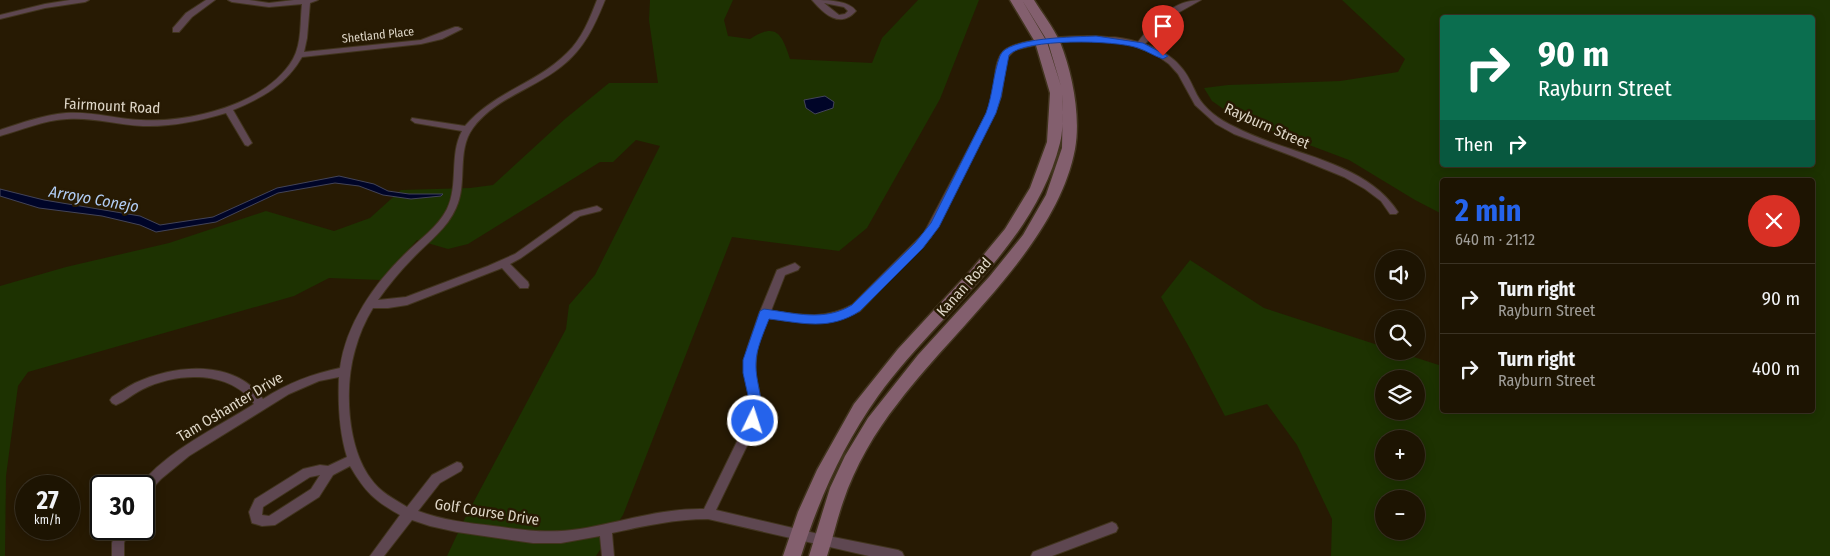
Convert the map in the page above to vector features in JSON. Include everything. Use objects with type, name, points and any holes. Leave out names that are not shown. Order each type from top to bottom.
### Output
[{"type":"main road","name":"Kanan Road","points":[[792,556],[812,497],[847,427],[873,389],[1004,242],[1024,213],[1040,184],[1052,146],[1056,111],[1055,87],[1047,42],[1016,0]]},
{"type":"main road","name":"Kanan Road","points":[[818,556],[834,501],[866,434],[898,391],[1022,248],[1043,218],[1057,187],[1068,148],[1071,112],[1065,73],[1047,42],[1028,0]]},
{"type":"street","points":[[0,17],[45,6],[84,0]]},
{"type":"street","points":[[176,30],[189,15],[211,0]]},
{"type":"street","points":[[232,0],[269,5],[310,1]]},
{"type":"street","name":"Golf Course Drive","points":[[601,0],[573,52],[550,70],[492,104],[468,128],[458,150],[459,185],[452,209],[439,227],[392,274],[370,304],[354,337],[344,372],[344,430],[352,460],[374,491],[387,503],[408,515],[449,526],[537,538],[570,537],[663,515],[708,514],[823,541],[898,556]]},
{"type":"street","points":[[1140,45],[1156,22],[1164,15],[1197,0]]},
{"type":"street","name":"Fairmount Road","points":[[0,133],[38,121],[67,116],[161,123],[194,119],[228,109],[252,99],[274,85],[290,71],[299,55],[310,1]]},
{"type":"street","name":"Shetland Place","points":[[299,55],[421,42],[458,29]]},
{"type":"street","name":"Rayburn Street","points":[[764,314],[819,321],[844,316],[856,308],[928,235],[991,113],[997,97],[1004,55],[1010,49],[1018,46],[1096,38],[1140,45],[1172,61],[1188,81],[1197,102],[1218,121],[1238,132],[1354,178],[1376,191],[1391,205],[1393,212]]},
{"type":"street","points":[[228,109],[248,143]]},
{"type":"street","points":[[415,120],[468,128]]},
{"type":"street","points":[[370,304],[407,301],[504,264],[577,214],[597,209]]},
{"type":"street","points":[[504,264],[524,285]]},
{"type":"street","points":[[708,514],[753,421],[755,400],[749,360],[764,314],[782,273],[795,267]]},
{"type":"street","name":"Tam Oshanter Drive","points":[[155,477],[186,453],[262,405],[305,381],[344,372]]},
{"type":"street","points":[[116,400],[138,386],[159,378],[188,374],[208,374],[239,383],[252,392],[262,405]]},
{"type":"street","points":[[329,471],[315,493],[271,521],[256,519],[255,512],[259,502],[307,473],[320,470],[329,471],[352,460]]},
{"type":"street","points":[[376,556],[436,479],[457,467]]},
{"type":"street","points":[[1037,556],[1112,528]]},
{"type":"street","points":[[606,530],[608,556]]},
{"type":"street","points":[[118,556],[119,540]]},
{"type":"green space","points":[[650,0],[733,0],[724,20],[728,36],[750,39],[766,31],[772,31],[781,37],[790,59],[872,63],[882,38],[918,0],[979,0],[940,99],[867,228],[839,251],[732,237],[623,515],[596,556],[447,556],[464,520],[566,329],[569,305],[595,275],[660,146],[636,140],[613,162],[600,162],[468,244],[448,249],[417,240],[381,280],[329,278],[294,296],[28,372],[18,386],[6,476],[5,556],[0,556],[0,286],[66,267],[169,243],[266,211],[334,231],[370,218],[401,190],[470,188],[493,185],[565,119],[609,83],[658,83],[649,20]]},
{"type":"green space","points":[[1342,0],[1830,0],[1830,556],[1331,556],[1332,519],[1297,445],[1267,404],[1225,416],[1161,297],[1190,260],[1264,308],[1375,344],[1375,360],[1423,360],[1440,365],[1440,413],[1815,413],[1815,178],[1440,178],[1440,213],[1349,160],[1235,117],[1212,101],[1204,88],[1228,85],[1340,81],[1398,72],[1405,59]]},
{"type":"water","points":[[825,96],[834,102],[833,108],[815,114],[806,108],[804,100]]},
{"type":"water","points":[[339,176],[374,184],[388,191],[409,194],[443,194],[441,196],[411,199],[383,195],[359,186],[335,183],[278,193],[216,222],[156,232],[140,225],[102,216],[39,208],[0,196],[0,189],[44,200],[140,216],[160,225],[213,217],[277,188]]},
{"type":"route","points":[[753,421],[755,400],[749,360],[764,314],[819,321],[844,316],[856,308],[919,246],[935,224],[991,113],[997,97],[1004,55],[1010,49],[1031,44],[1078,38],[1096,38],[1140,45],[1163,56]]},
{"type":"water label","name":"Arroyo Conejo","points":[[94,199]]}]
